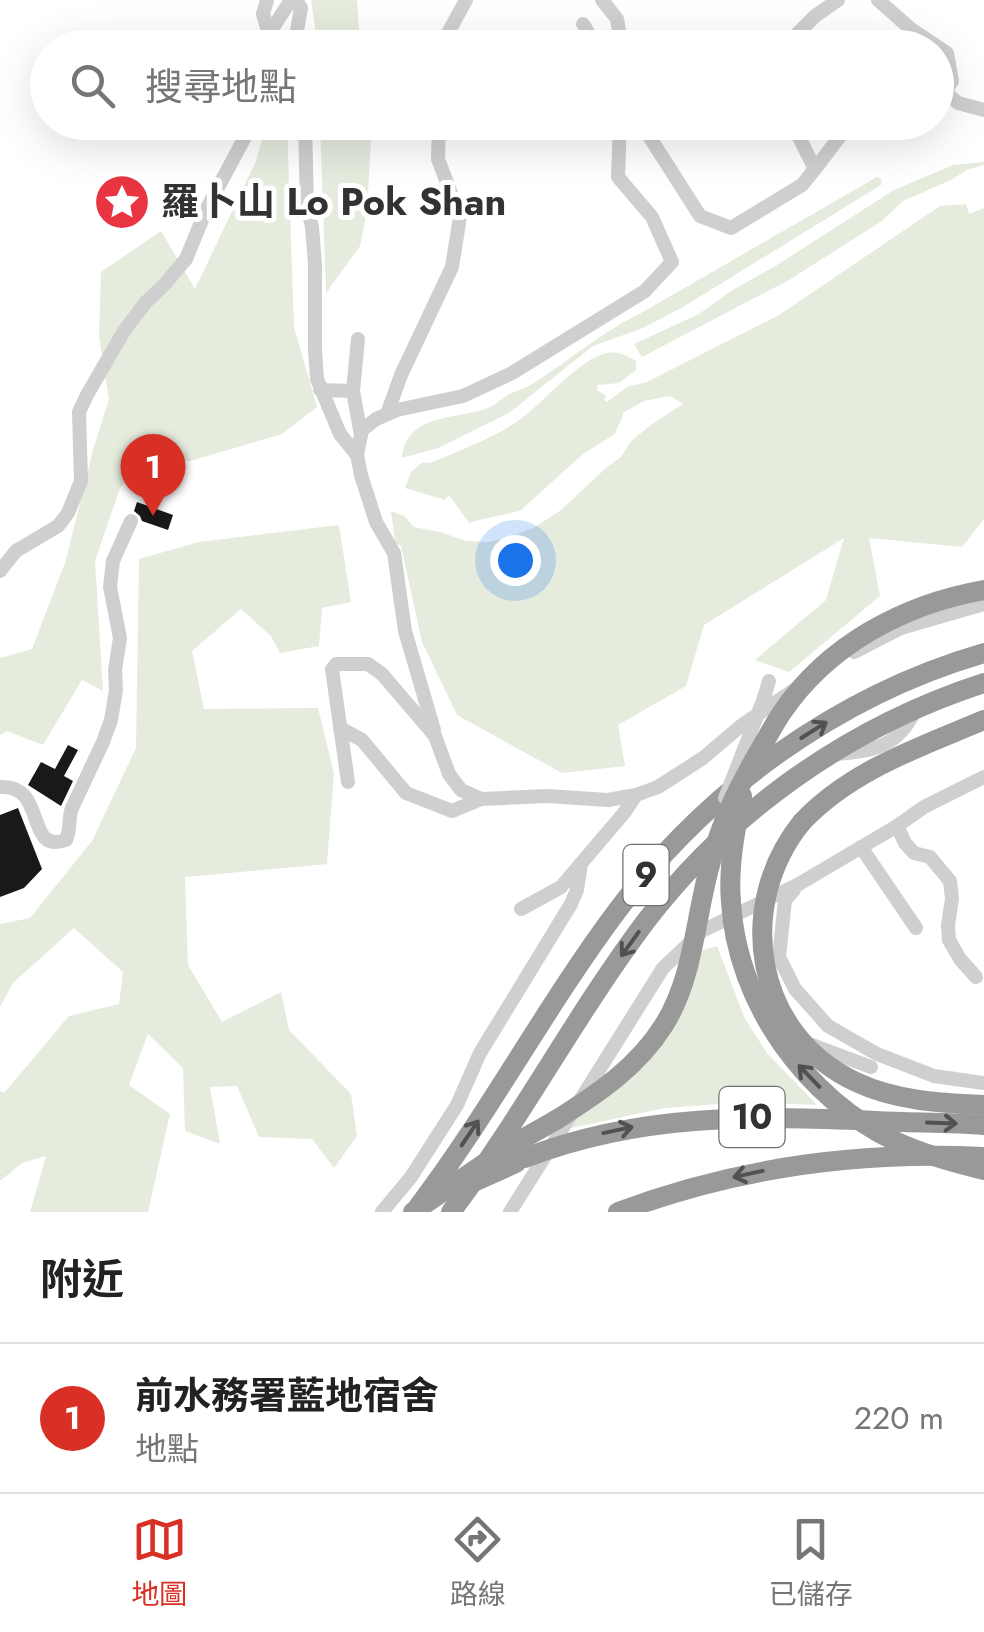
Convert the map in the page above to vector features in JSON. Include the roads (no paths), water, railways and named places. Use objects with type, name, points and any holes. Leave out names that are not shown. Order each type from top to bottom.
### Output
[{"type":"highway","points":[[421,1207],[602,1090],[648,1048],[682,986],[725,814],[782,712],[818,670],[847,646],[911,610],[984,590]]},
{"type":"highway","name":"9","points":[[421,1207],[595,942],[637,885],[679,839],[768,761],[830,720],[902,684],[984,653]]},
{"type":"highway","name":"9","points":[[451,1212],[611,970],[668,895],[743,818],[830,754],[914,710],[984,683]]},
{"type":"highway","points":[[984,720],[861,775],[823,801],[787,842],[771,874],[764,899],[762,936],[764,962],[775,998],[788,1022],[802,1041],[835,1070],[880,1091],[922,1100],[984,1105]]},
{"type":"highway","points":[[746,773],[731,904],[745,969],[779,1039],[813,1082],[855,1117],[899,1142],[984,1170]]},
{"type":"highway","name":"10","points":[[421,1207],[556,1147],[657,1123],[750,1117],[984,1124]]},
{"type":"highway","name":"10","points":[[618,1212],[717,1181],[803,1164],[885,1156],[984,1157]]},
{"type":"street","points":[[267,0],[263,14],[267,30]]},
{"type":"street","points":[[270,30],[294,0],[301,8],[297,30]]},
{"type":"street","points":[[450,30],[466,0]]},
{"type":"street","points":[[602,0],[618,19],[620,30]]},
{"type":"street","points":[[801,30],[838,0]]},
{"type":"street","points":[[878,0],[911,30]]},
{"type":"street","points":[[583,24],[587,30]]},
{"type":"street","points":[[954,100],[984,110]]},
{"type":"street","points":[[0,572],[16,551],[58,526],[68,513],[81,481],[79,412],[87,394],[124,331],[186,258],[206,208],[243,140]]},
{"type":"street","points":[[305,140],[306,206],[315,264],[317,379],[340,434],[358,455]]},
{"type":"street","points":[[387,414],[452,267],[460,217],[438,159],[438,140]]},
{"type":"street","points":[[481,799],[461,790],[449,774],[435,736],[405,631],[394,553],[376,522],[361,475],[358,455],[362,430],[397,410],[462,396],[512,373],[645,290],[672,262],[652,217],[618,177],[619,140]]},
{"type":"street","points":[[651,140],[700,216],[731,228],[802,185],[837,140]]},
{"type":"street","points":[[800,140],[815,169]]},
{"type":"street","points":[[358,338],[353,392],[361,435]]},
{"type":"street","points":[[320,390],[353,392]]},
{"type":"street","points":[[0,787],[12,786],[22,793],[48,842],[66,840],[69,816],[103,742],[113,706],[120,638],[110,587],[113,561],[132,521]]},
{"type":"street","points":[[340,728],[362,740],[406,793],[452,810],[481,799],[547,796],[608,800],[636,795],[658,787],[703,758],[742,725],[836,661],[901,628],[984,604]]},
{"type":"street","points":[[348,782],[333,666],[336,664],[368,664],[382,674],[435,736]]},
{"type":"street","points":[[709,867],[721,812],[769,680]]},
{"type":"street","points":[[510,1212],[662,968],[702,931],[798,884],[924,806],[984,776]]},
{"type":"street","points":[[521,909],[561,887],[636,795]]},
{"type":"street","points":[[896,826],[914,853],[930,857],[950,880],[949,940],[976,977]]},
{"type":"street","points":[[861,847],[915,928]]},
{"type":"street","points":[[382,1212],[411,1177],[457,1105],[480,1053],[572,904],[581,864]]},
{"type":"street","points":[[798,884],[786,900],[779,957],[794,989],[828,1026],[877,1054],[934,1076],[984,1083]]},
{"type":"street","points":[[802,1041],[871,1068]]},
{"type":"place","name":"羅卜山 Lo Pok Shan","points":[[122,202]]},
{"type":"place","name":"前水務署藍地宿舍","points":[[153,516]]}]
